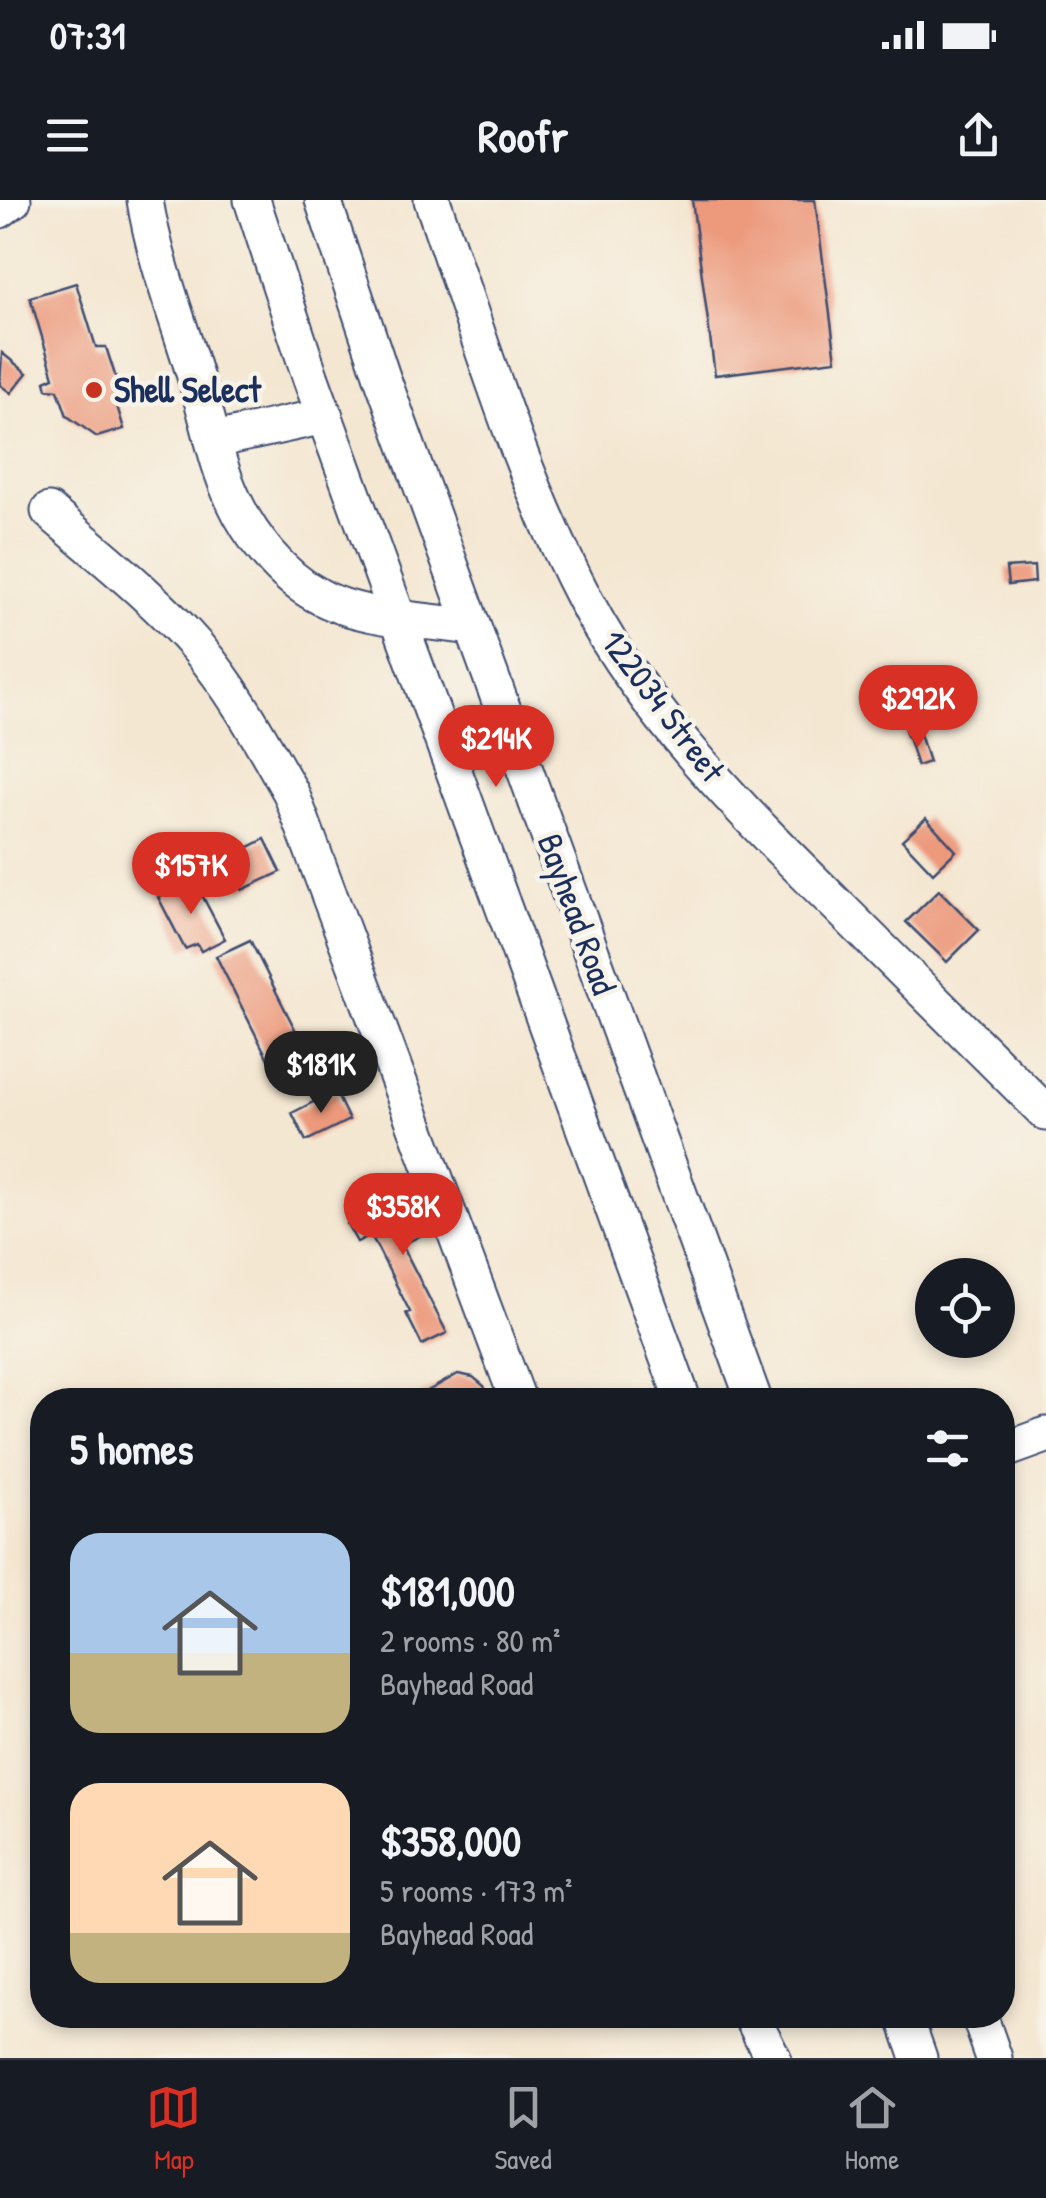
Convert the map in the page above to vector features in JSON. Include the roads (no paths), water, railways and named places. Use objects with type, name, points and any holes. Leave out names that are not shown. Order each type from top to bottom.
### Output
[{"type":"street","points":[[0,210],[13,200]]},
{"type":"street","points":[[145,200],[152,248],[232,498],[256,539],[288,573],[316,595],[348,608],[473,627]]},
{"type":"street","name":"Bayhead Road","points":[[252,200],[324,416],[678,1388]]},
{"type":"street","name":"Bayhead Road","points":[[323,200],[382,377],[750,1388]]},
{"type":"street","name":"122034 Street","points":[[432,200],[528,474],[587,604],[634,678],[774,843],[1046,1112]]},
{"type":"street","points":[[214,440],[324,416]]},
{"type":"street","points":[[50,510],[144,593],[200,650],[248,719],[291,792],[514,1388]]},
{"type":"street","points":[[1015,1446],[1046,1435]]},
{"type":"street","points":[[758,2028],[773,2058]]},
{"type":"street","points":[[909,2028],[920,2058]]},
{"type":"street","points":[[984,2028],[994,2058]]},
{"type":"place","name":"Shell Select","points":[[94,390]]}]
